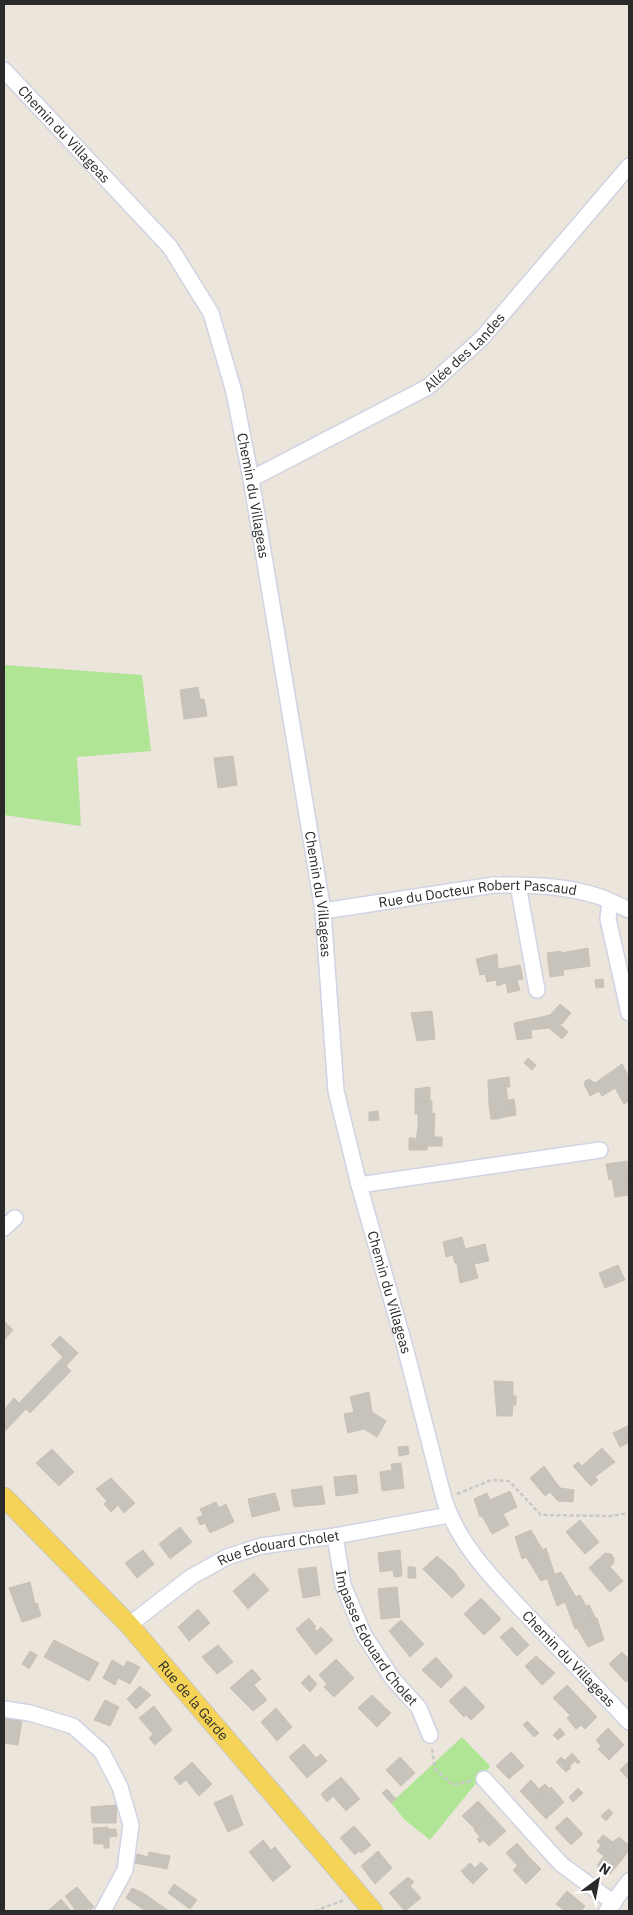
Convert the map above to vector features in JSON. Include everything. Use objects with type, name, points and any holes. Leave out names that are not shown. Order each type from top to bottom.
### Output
[{"type":"main road","name":"Rue de la Garde","points":[[4,1497],[129,1625],[373,1911]]},
{"type":"street","name":"Chemin du Villageas","points":[[4,70],[170,247],[211,313],[234,392],[251,478],[323,911],[336,1091],[359,1184],[405,1347],[444,1499],[449,1515],[466,1545],[514,1601],[629,1722]]},
{"type":"street","name":"Allée des Landes","points":[[251,478],[428,388],[482,338],[629,166]]},
{"type":"street","name":"Rue du Docteur Robert Pascaud","points":[[323,911],[494,885],[539,885],[557,888],[593,895],[629,910]]},
{"type":"street","points":[[518,885],[537,990]]},
{"type":"street","points":[[610,902],[608,920],[629,1012]]},
{"type":"street","points":[[359,1184],[600,1150]]},
{"type":"street","name":"Rue Edouard Cholet","points":[[129,1625],[191,1577],[227,1557],[260,1546],[335,1536],[449,1515]]},
{"type":"street","name":"Impasse Edouard Cholet","points":[[335,1536],[343,1585],[364,1635],[392,1678],[420,1708],[430,1735]]},
{"type":"street","points":[[4,1709],[73,1726],[102,1752],[120,1787],[131,1825],[125,1870],[103,1911]]},
{"type":"street","points":[[484,1779],[561,1864],[610,1907],[629,1882]]},
{"type":"path","points":[[444,1499],[491,1480],[509,1481],[541,1515],[611,1516],[629,1513]]},
{"type":"path","points":[[430,1735],[435,1769],[453,1785],[484,1779]]},
{"type":"path","points":[[315,1911],[359,1895]]},
{"type":"green space","points":[[4,665],[142,675],[151,751],[77,757],[81,826],[4,815]]},
{"type":"green space","points":[[462,1737],[490,1766],[430,1840],[405,1820],[391,1803]]},
{"type":"building","points":[[198,687],[200,699],[204,699],[207,716],[184,719],[180,690]]},
{"type":"building","points":[[233,756],[237,785],[218,788],[214,758]]},
{"type":"building","points":[[588,948],[590,966],[563,970],[564,975],[550,977],[547,953],[561,951],[561,953]]},
{"type":"building","points":[[497,954],[498,969],[520,965],[523,979],[517,980],[520,990],[508,993],[506,983],[497,986],[496,980],[487,982],[485,974],[480,975],[476,959]]},
{"type":"building","points":[[603,979],[604,987],[596,988],[595,980]]},
{"type":"building","points":[[560,1004],[571,1013],[562,1024],[556,1021],[568,1032],[562,1039],[549,1028],[531,1030],[532,1038],[517,1040],[514,1023],[550,1015]]},
{"type":"building","points":[[432,1011],[435,1039],[417,1041],[411,1013]]},
{"type":"building","points":[[528,1058],[536,1065],[532,1070],[524,1063]]},
{"type":"building","points":[[622,1064],[629,1077],[629,1101],[624,1104],[615,1088],[602,1096],[599,1091],[590,1096],[584,1084],[585,1081],[589,1079],[595,1083]]},
{"type":"building","points":[[509,1077],[510,1087],[506,1087],[510,1116],[496,1119],[494,1104],[489,1105],[488,1080]]},
{"type":"building","points":[[430,1087],[430,1101],[415,1101],[415,1089]]},
{"type":"building","points":[[514,1099],[516,1115],[510,1116],[508,1100]]},
{"type":"building","points":[[415,1101],[432,1101],[432,1114],[435,1113],[434,1137],[442,1137],[442,1146],[415,1146],[418,1114],[415,1114]]},
{"type":"building","points":[[494,1104],[496,1119],[491,1119],[489,1105]]},
{"type":"building","points":[[378,1111],[379,1120],[369,1121],[369,1112]]},
{"type":"building","points":[[409,1138],[415,1138],[415,1146],[427,1146],[427,1150],[409,1150]]},
{"type":"building","points":[[627,1161],[629,1195],[615,1197],[612,1179],[609,1180],[606,1164]]},
{"type":"building","points":[[462,1237],[465,1249],[485,1244],[489,1261],[474,1264],[478,1278],[460,1283],[457,1263],[455,1263],[453,1255],[446,1257],[443,1242]]},
{"type":"building","points":[[618,1265],[625,1280],[605,1288],[599,1273]]},
{"type":"building","points":[[4,1321],[13,1330],[4,1340]]},
{"type":"building","points":[[60,1336],[78,1353],[66,1366],[71,1371],[30,1413],[26,1409],[4,1432],[4,1410],[14,1398],[19,1403],[63,1357],[51,1345]]},
{"type":"building","points":[[494,1381],[513,1382],[513,1396],[516,1396],[516,1405],[513,1405],[512,1416],[497,1416]]},
{"type":"building","points":[[369,1392],[372,1412],[386,1421],[377,1437],[364,1429],[348,1433],[344,1414],[354,1412],[350,1397]]},
{"type":"building","points":[[629,1425],[628,1443],[620,1447],[613,1433]]},
{"type":"building","points":[[408,1446],[409,1454],[399,1456],[398,1447]]},
{"type":"building","points":[[602,1448],[615,1462],[595,1477],[598,1480],[591,1486],[573,1466],[578,1462],[582,1466]]},
{"type":"building","points":[[52,1449],[74,1472],[59,1486],[36,1463]]},
{"type":"building","points":[[401,1463],[404,1488],[382,1491],[380,1472],[392,1470],[391,1464]]},
{"type":"building","points":[[544,1466],[560,1488],[574,1490],[573,1502],[558,1501],[550,1492],[545,1496],[530,1478]]},
{"type":"building","points":[[356,1475],[358,1493],[336,1496],[334,1477]]},
{"type":"building","points":[[111,1478],[135,1503],[124,1513],[118,1505],[111,1512],[104,1504],[107,1501],[96,1489]]},
{"type":"building","points":[[322,1486],[325,1504],[294,1507],[291,1490]]},
{"type":"building","points":[[510,1491],[517,1507],[503,1514],[509,1525],[492,1534],[482,1516],[480,1517],[474,1499],[487,1493],[490,1500]]},
{"type":"building","points":[[275,1493],[280,1510],[252,1517],[248,1499]]},
{"type":"building","points":[[216,1502],[219,1508],[226,1504],[234,1522],[210,1533],[205,1523],[200,1525],[197,1518],[203,1515],[200,1509]]},
{"type":"building","points":[[580,1520],[599,1542],[585,1554],[566,1532]]},
{"type":"building","points":[[180,1527],[192,1542],[170,1559],[159,1544]]},
{"type":"building","points":[[531,1530],[542,1549],[522,1559],[515,1537]]},
{"type":"building","points":[[546,1548],[555,1575],[541,1581],[526,1557]]},
{"type":"building","points":[[143,1550],[154,1564],[137,1578],[125,1563]]},
{"type":"building","points":[[400,1550],[402,1576],[394,1577],[393,1570],[380,1572],[378,1553]]},
{"type":"building","points":[[605,1553],[611,1554],[614,1558],[614,1563],[610,1567],[623,1581],[610,1592],[589,1568]]},
{"type":"building","points":[[437,1556],[453,1570],[465,1586],[452,1598],[423,1569]]},
{"type":"building","points":[[316,1567],[320,1595],[303,1598],[298,1569]]},
{"type":"building","points":[[408,1567],[415,1567],[416,1578],[408,1578]]},
{"type":"building","points":[[561,1572],[576,1597],[557,1606],[547,1578]]},
{"type":"building","points":[[254,1573],[269,1590],[248,1609],[233,1591]]},
{"type":"building","points":[[30,1582],[35,1604],[37,1603],[41,1616],[22,1622],[9,1588]]},
{"type":"building","points":[[397,1587],[400,1617],[381,1619],[378,1589]]},
{"type":"building","points":[[580,1595],[586,1606],[589,1605],[596,1619],[575,1629],[565,1602]]},
{"type":"building","points":[[481,1598],[501,1619],[484,1635],[464,1614]]},
{"type":"building","points":[[198,1609],[210,1623],[189,1641],[178,1627]]},
{"type":"building","points":[[309,1618],[317,1631],[321,1627],[333,1640],[316,1655],[296,1629]]},
{"type":"building","points":[[597,1618],[604,1640],[588,1647],[577,1628]]},
{"type":"building","points":[[401,1620],[424,1644],[410,1657],[389,1631]]},
{"type":"building","points":[[512,1627],[529,1645],[517,1656],[500,1637]]},
{"type":"building","points":[[54,1640],[99,1663],[89,1681],[44,1657]]},
{"type":"building","points":[[218,1645],[233,1662],[217,1674],[202,1657]]},
{"type":"building","points":[[30,1651],[37,1655],[29,1669],[22,1664]]},
{"type":"building","points":[[622,1652],[629,1659],[629,1679],[626,1682],[609,1664]]},
{"type":"building","points":[[536,1656],[555,1673],[542,1685],[525,1666]]},
{"type":"building","points":[[436,1657],[453,1676],[441,1688],[422,1670]]},
{"type":"building","points":[[336,1659],[354,1678],[334,1697],[324,1687],[327,1684],[319,1675]]},
{"type":"building","points":[[112,1660],[124,1667],[127,1661],[140,1667],[130,1684],[118,1678],[115,1685],[103,1678]]},
{"type":"building","points":[[252,1669],[261,1679],[254,1685],[267,1700],[253,1711],[230,1688]]},
{"type":"building","points":[[309,1675],[313,1680],[305,1687],[301,1683]]},
{"type":"building","points":[[313,1680],[317,1684],[310,1692],[305,1687]]},
{"type":"building","points":[[567,1685],[583,1702],[570,1715],[553,1698]]},
{"type":"building","points":[[140,1686],[151,1695],[136,1709],[127,1699]]},
{"type":"building","points":[[465,1686],[485,1707],[471,1720],[466,1715],[464,1717],[449,1701]]},
{"type":"building","points":[[372,1695],[391,1713],[377,1727],[358,1708]]},
{"type":"building","points":[[105,1700],[119,1707],[110,1726],[94,1720]]},
{"type":"building","points":[[583,1702],[597,1717],[585,1729],[581,1725],[576,1729],[567,1718]]},
{"type":"building","points":[[154,1706],[172,1730],[155,1745],[149,1738],[153,1734],[139,1718]]},
{"type":"building","points":[[276,1708],[292,1727],[277,1741],[261,1722]]},
{"type":"building","points":[[4,1719],[22,1720],[18,1745],[4,1743]]},
{"type":"building","points":[[527,1721],[539,1733],[534,1737],[523,1725]]},
{"type":"building","points":[[560,1728],[565,1734],[558,1740],[553,1735]]},
{"type":"building","points":[[608,1728],[624,1745],[609,1760],[598,1749],[601,1746],[596,1740]]},
{"type":"building","points":[[304,1744],[316,1758],[321,1754],[327,1761],[307,1778],[289,1757]]},
{"type":"building","points":[[511,1752],[524,1766],[509,1779],[496,1766]]},
{"type":"building","points":[[572,1753],[580,1762],[578,1764],[575,1761],[570,1766],[564,1761]]},
{"type":"building","points":[[400,1757],[415,1773],[401,1786],[386,1770]]},
{"type":"building","points":[[561,1757],[571,1768],[566,1772],[556,1762]]},
{"type":"building","points":[[629,1761],[629,1780],[620,1770]]},
{"type":"building","points":[[192,1762],[212,1784],[199,1796],[186,1780],[180,1785],[174,1778]]},
{"type":"building","points":[[341,1777],[360,1799],[346,1811],[333,1796],[327,1802],[321,1794]]},
{"type":"building","points":[[531,1780],[539,1789],[545,1784],[549,1788],[532,1804],[520,1791]]},
{"type":"building","points":[[551,1787],[564,1802],[546,1819],[532,1804]]},
{"type":"building","points":[[578,1788],[583,1793],[573,1802],[569,1797]]},
{"type":"building","points":[[387,1789],[396,1799],[391,1803],[382,1793]]},
{"type":"building","points":[[232,1795],[243,1825],[228,1832],[214,1803]]},
{"type":"building","points":[[478,1801],[491,1815],[476,1830],[462,1816]]},
{"type":"building","points":[[117,1805],[116,1823],[92,1823],[91,1807]]},
{"type":"building","points":[[609,1809],[613,1813],[606,1821],[601,1816]]},
{"type":"building","points":[[491,1815],[506,1831],[489,1846],[483,1840],[480,1843],[477,1839],[480,1837],[474,1830]]},
{"type":"building","points":[[567,1817],[583,1834],[571,1845],[555,1828]]},
{"type":"building","points":[[354,1826],[371,1845],[355,1855],[340,1838]]},
{"type":"building","points":[[108,1827],[108,1829],[116,1829],[117,1836],[109,1837],[109,1848],[104,1848],[104,1844],[94,1844],[93,1828]]},
{"type":"building","points":[[603,1835],[613,1842],[619,1837],[629,1845],[629,1850],[621,1861],[597,1842]]},
{"type":"building","points":[[263,1840],[271,1850],[275,1847],[291,1867],[276,1879],[262,1862],[259,1864],[249,1852]]},
{"type":"building","points":[[517,1843],[528,1856],[518,1866],[506,1853]]},
{"type":"building","points":[[601,1845],[621,1861],[610,1874],[597,1865],[604,1856],[597,1851]]},
{"type":"building","points":[[378,1851],[392,1868],[375,1884],[361,1866]]},
{"type":"building","points":[[149,1852],[170,1856],[167,1869],[135,1863],[137,1854],[148,1857]]},
{"type":"building","points":[[528,1856],[541,1869],[526,1884],[513,1870]]},
{"type":"building","points":[[262,1862],[276,1879],[273,1882],[259,1864]]},
{"type":"building","points":[[481,1862],[488,1869],[473,1884],[466,1877]]},
{"type":"building","points":[[470,1863],[475,1868],[466,1877],[461,1871]]},
{"type":"building","points":[[408,1877],[414,1882],[410,1886],[421,1898],[405,1911],[389,1893]]},
{"type":"building","points":[[174,1884],[197,1900],[190,1909],[168,1893]]},
{"type":"building","points":[[77,1887],[94,1907],[90,1910],[89,1908],[84,1911],[74,1911],[74,1908],[65,1896]]},
{"type":"building","points":[[132,1888],[143,1893],[169,1911],[146,1911],[126,1898]]},
{"type":"building","points":[[567,1891],[585,1906],[581,1911],[565,1911],[556,1904]]},
{"type":"building","points":[[61,1899],[71,1911],[49,1910]]}]
